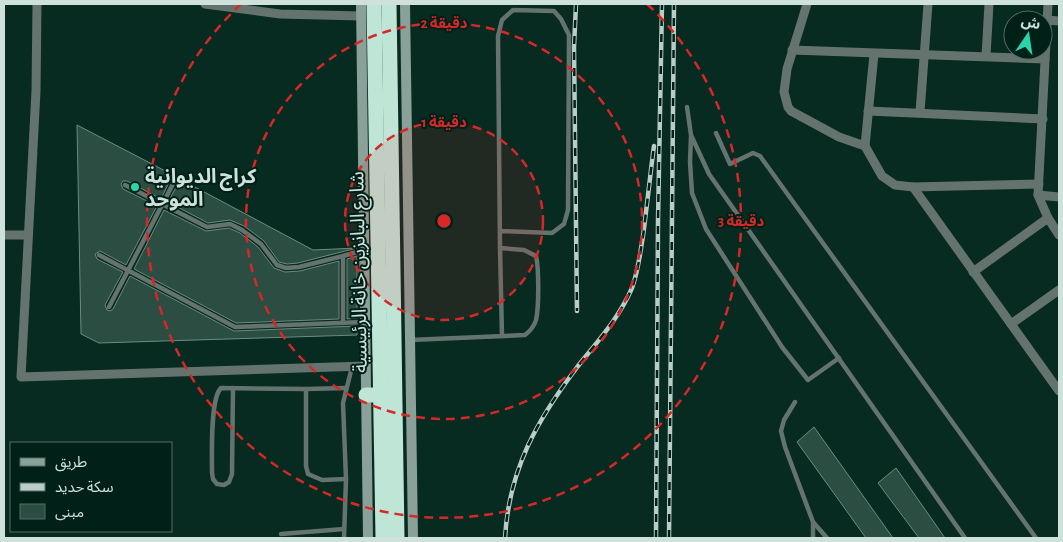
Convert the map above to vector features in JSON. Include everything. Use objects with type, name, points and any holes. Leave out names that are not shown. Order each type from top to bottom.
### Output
[{"type":"highway","name":"شارع البانزين خانة الرئيسية","points":[[374,4],[369,133],[381,396],[383,538]]},
{"type":"highway","name":"شارع البانزين خانة الرئيسية","points":[[389,4],[404,337],[397,538]]},
{"type":"highway","points":[[366,395],[381,396]]},
{"type":"main road","points":[[361,4],[369,133],[364,250],[368,538]]},
{"type":"main road","points":[[405,4],[404,337],[413,538]]},
{"type":"street","points":[[37,4],[36,91],[21,377],[365,366]]},
{"type":"street","points":[[205,4],[280,14],[361,16]]},
{"type":"street","points":[[807,4],[792,50],[784,92],[788,107],[791,111],[838,137],[865,146]]},
{"type":"street","points":[[920,112],[928,4]]},
{"type":"street","points":[[986,56],[989,4]]},
{"type":"street","points":[[792,50],[925,56],[1003,57]]},
{"type":"street","points":[[874,54],[865,146],[882,176],[895,185],[913,188],[1039,184]]},
{"type":"street","points":[[1045,60],[1038,195],[1048,218],[1059,235]]},
{"type":"street","points":[[868,110],[1043,119]]},
{"type":"street","points":[[913,188],[1059,391]]},
{"type":"street","points":[[1038,195],[1059,197]]},
{"type":"street","points":[[974,272],[1048,218]]},
{"type":"street","points":[[4,235],[28,235]]},
{"type":"street","points":[[1011,324],[1059,290]]},
{"type":"lane","points":[[501,232],[552,233],[564,224],[568,210],[568,35],[561,19],[554,11],[513,10],[502,20],[498,36],[502,336]]},
{"type":"lane","points":[[686,107],[691,135],[692,193],[706,229],[782,347],[808,380],[839,358]]},
{"type":"lane","points":[[716,133],[730,164],[753,153],[760,156],[1036,538]]},
{"type":"lane","points":[[691,135],[709,174],[965,538]]},
{"type":"lane","points":[[108,307],[175,180]]},
{"type":"lane","points":[[125,184],[207,227],[230,224],[242,230],[261,244],[278,265],[286,268],[299,267],[364,250]]},
{"type":"lane","points":[[404,337],[524,335],[532,330],[536,319],[538,267],[536,256],[524,250],[500,248]]},
{"type":"lane","points":[[99,255],[235,327],[364,322]]},
{"type":"lane","points":[[343,256],[343,323]]},
{"type":"lane","points":[[344,538],[346,479],[343,403],[353,366]]},
{"type":"lane","points":[[233,388],[232,474],[229,482],[224,485],[217,484],[213,479],[212,472],[214,406],[216,392],[221,388],[233,388],[306,389],[346,388]]},
{"type":"lane","points":[[306,389],[306,466],[308,474],[322,480],[346,479]]},
{"type":"lane","points":[[795,402],[784,420],[781,431],[813,522],[813,538]]},
{"type":"lane","points":[[813,522],[827,538]]},
{"type":"lane","points":[[281,534],[344,529]]},
{"type":"building","points":[[77,125],[175,176],[171,178],[161,199],[127,181],[123,181],[121,184],[123,189],[157,206],[126,265],[100,251],[95,254],[97,259],[123,272],[105,305],[107,310],[113,309],[130,276],[234,331],[357,326],[357,335],[99,343],[81,334]]},
{"type":"building","points":[[178,178],[313,250],[357,248],[298,263],[287,264],[279,262],[264,241],[244,226],[230,220],[208,223],[168,202],[179,182]]},
{"type":"building","points":[[164,210],[206,231],[229,228],[240,233],[258,247],[274,268],[285,272],[300,271],[339,261],[339,319],[236,323],[134,269]]},
{"type":"building","points":[[357,256],[357,318],[347,319],[347,259]]},
{"type":"building","points":[[814,427],[893,538],[866,538],[797,442]]},
{"type":"building","points":[[896,468],[945,538],[919,538],[878,483]]},
{"type":"railway","points":[[576,4],[574,47],[577,311]]},
{"type":"railway","points":[[656,538],[658,221],[662,4]]},
{"type":"railway","points":[[669,538],[674,4]]},
{"type":"railway","points":[[505,538],[512,490],[519,467],[538,426],[563,386],[614,319],[632,288],[643,236],[654,146]]},
{"type":"place","name":"كراج الديوانية الموحد","points":[[135,187]]}]
